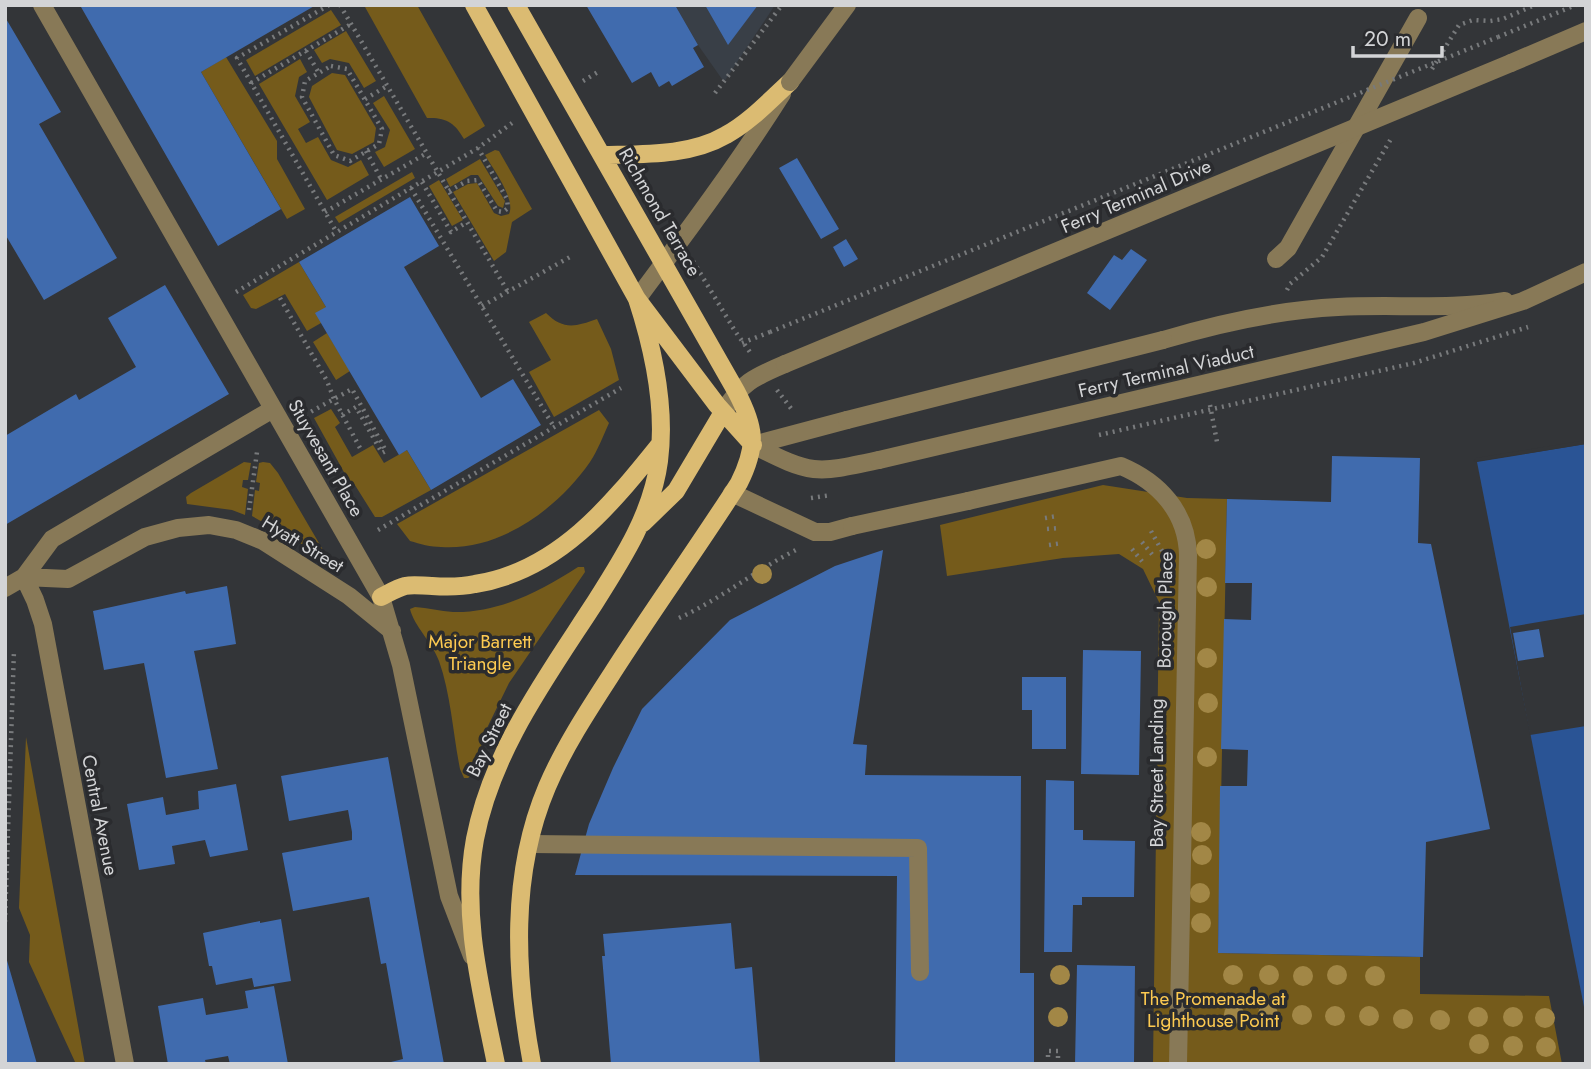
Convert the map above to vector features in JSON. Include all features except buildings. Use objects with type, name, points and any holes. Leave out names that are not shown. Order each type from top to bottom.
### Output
[{"type":"main road","points":[[474,5],[637,299],[723,412],[753,445],[748,464],[732,493],[636,637],[565,752],[547,788],[531,844],[522,890],[519,953],[523,1005],[533,1064]]},
{"type":"main road","name":"Richmond Terrace","points":[[516,5],[736,391],[751,425],[753,445]]},
{"type":"main road","points":[[603,155],[670,152],[710,143],[738,127],[790,82]]},
{"type":"main road","name":"Bay Street","points":[[496,1064],[477,970],[470,913],[475,838],[494,774],[532,700],[615,571],[640,525],[655,480],[660,444],[657,380],[637,299]]},
{"type":"main road","points":[[640,525],[676,491],[723,412]]},
{"type":"main road","points":[[381,597],[403,586],[462,586],[495,580],[540,560],[565,545],[592,523],[660,444]]},
{"type":"street","name":"Stuyvesant Place","points":[[42,5],[381,597],[401,665],[449,896],[477,970]]},
{"type":"street","points":[[637,299],[728,176],[790,82],[847,5]]},
{"type":"street","points":[[1276,259],[1287,248],[1418,18]]},
{"type":"street","name":"Ferry Terminal Drive","points":[[723,412],[736,391],[754,377],[1583,33]]},
{"type":"street","name":"Ferry Terminal Viaduct","points":[[753,445],[788,463],[812,471],[831,471],[1424,332],[1523,301],[1586,272]]},
{"type":"street","points":[[753,445],[1219,324],[1298,310],[1397,304],[1440,307],[1503,302],[1586,278]]},
{"type":"street","points":[[5,588],[24,577],[52,540],[273,409]]},
{"type":"street","name":"Borough Place","points":[[732,493],[810,531],[820,533],[1121,466],[1141,476],[1161,491],[1175,509],[1184,527],[1188,555],[1178,1064]]},
{"type":"street","name":"Hyatt Street","points":[[24,577],[68,579],[145,537],[178,528],[209,525],[236,530],[263,541],[349,597],[391,631]]},
{"type":"street","name":"Central Avenue","points":[[24,577],[43,624],[125,1064]]},
{"type":"street","points":[[531,844],[918,848],[920,972]]},
{"type":"path","points":[[329,5],[237,58],[337,233]]},
{"type":"path","points":[[340,5],[508,292]]},
{"type":"path","points":[[715,93],[782,5]]},
{"type":"path","points":[[742,343],[1576,5]]},
{"type":"path","points":[[251,83],[351,24]]},
{"type":"path","points":[[306,51],[319,73]]},
{"type":"path","points":[[331,66],[347,69],[382,129],[379,144],[350,161],[334,155],[302,97],[305,81],[319,73],[331,66]]},
{"type":"path","points":[[365,99],[387,86]]},
{"type":"path","points":[[236,292],[478,148],[501,129]]},
{"type":"path","points":[[449,191],[470,179],[478,180],[497,211],[503,212],[508,208],[507,199],[478,148]]},
{"type":"path","points":[[366,151],[381,179]]},
{"type":"path","points":[[325,212],[427,153]]},
{"type":"path","points":[[421,182],[451,232],[467,222]]},
{"type":"path","points":[[411,188],[554,427]]},
{"type":"path","points":[[482,306],[570,257]]},
{"type":"path","points":[[280,299],[327,381],[360,448]]},
{"type":"path","points":[[378,530],[621,388]]},
{"type":"path","points":[[305,415],[352,389],[386,451],[382,453],[356,407],[342,415]]},
{"type":"path","points":[[248,520],[257,452]]},
{"type":"path","points":[[1045,518],[1058,516]]},
{"type":"path","points":[[1046,529],[1059,528]]},
{"type":"path","points":[[1151,531],[1163,552]]},
{"type":"path","points":[[1142,542],[1154,558]]},
{"type":"path","points":[[1049,545],[1062,543]]},
{"type":"path","points":[[636,637],[703,607],[753,573],[805,545]]},
{"type":"path","points":[[1168,546],[1169,555]]},
{"type":"path","points":[[1132,549],[1146,565]]},
{"type":"path","points":[[5,922],[8,752],[14,650]]},
{"type":"path","points":[[5,698],[13,693]]},
{"type":"path","points":[[1048,1064],[1048,1051],[1058,1051],[1058,1064]]},
{"type":"shaded area","points":[[675,5],[775,5],[724,82]]},
{"type":"green space","points":[[417,5],[485,126],[464,139],[449,122],[427,118],[365,7]]},
{"type":"green space","points":[[331,10],[341,25],[255,76],[246,60]]},
{"type":"green space","points":[[346,31],[376,81],[364,88],[349,63],[330,59],[322,63],[314,50]]},
{"type":"green space","points":[[226,57],[277,141],[277,159],[305,209],[287,219],[201,72]]},
{"type":"green space","points":[[300,59],[307,72],[299,77],[295,96],[310,122],[298,129],[306,143],[318,137],[331,160],[348,167],[361,160],[369,175],[327,200],[259,84]]},
{"type":"green space","points":[[332,73],[345,75],[376,128],[374,142],[352,154],[337,150],[309,97],[312,86]]},
{"type":"green space","points":[[384,96],[415,149],[384,167],[375,152],[385,147],[390,130],[373,103]]},
{"type":"green space","points":[[499,151],[532,209],[512,222],[506,252],[494,261],[453,192],[468,184],[477,183],[494,213],[501,216],[509,214],[507,192],[485,155]]},
{"type":"green space","points":[[480,159],[505,201],[503,208],[498,206],[478,175],[471,175],[450,187],[446,179]]},
{"type":"green space","points":[[412,172],[415,178],[339,223],[335,217]]},
{"type":"green space","points":[[439,180],[463,220],[452,226],[429,186]]},
{"type":"green space","points":[[299,262],[326,307],[321,323],[307,331],[285,294],[256,309],[251,308],[243,295]]},
{"type":"green space","points":[[546,313],[558,322],[570,325],[597,319],[611,349],[619,380],[554,417],[529,372],[551,360],[529,322]]},
{"type":"green space","points":[[327,333],[350,371],[336,380],[313,342]]},
{"type":"green space","points":[[331,409],[340,423],[335,427],[352,457],[373,445],[384,463],[407,450],[431,490],[382,517],[375,517],[353,482],[350,483],[314,418]]},
{"type":"green space","points":[[599,410],[609,423],[590,462],[562,495],[526,523],[485,542],[441,547],[410,541],[397,524]]},
{"type":"green space","points":[[244,462],[251,463],[248,480],[243,480],[242,487],[248,489],[245,515],[232,510],[187,504],[186,497],[191,493]]},
{"type":"green space","points":[[259,463],[270,463],[278,473],[323,550],[323,556],[252,516],[255,490],[259,491],[260,483],[256,482]]},
{"type":"green space","name":"The Promenade at Lighthouse Point","points":[[1103,485],[1187,498],[1227,499],[1218,953],[1420,957],[1420,994],[1549,996],[1562,1064],[1153,1064],[1159,602],[1143,569],[1119,554],[1063,558],[947,576],[940,525]]},
{"type":"green space","name":"Major Barrett Triangle","points":[[578,567],[584,567],[585,572],[509,683],[487,728],[472,775],[464,778],[439,661],[410,609],[415,607],[453,612],[503,605],[534,592]]},
{"type":"green space","points":[[26,737],[85,1064],[76,1064],[29,962],[30,935],[19,908]]},
{"type":"water","points":[[1586,444],[1586,1017],[1477,462]]},
{"type":"pier","points":[[1586,440],[1586,444],[1473,462],[1476,458]]},
{"type":"pier","points":[[1586,614],[1586,726],[1530,735],[1510,627]]}]
